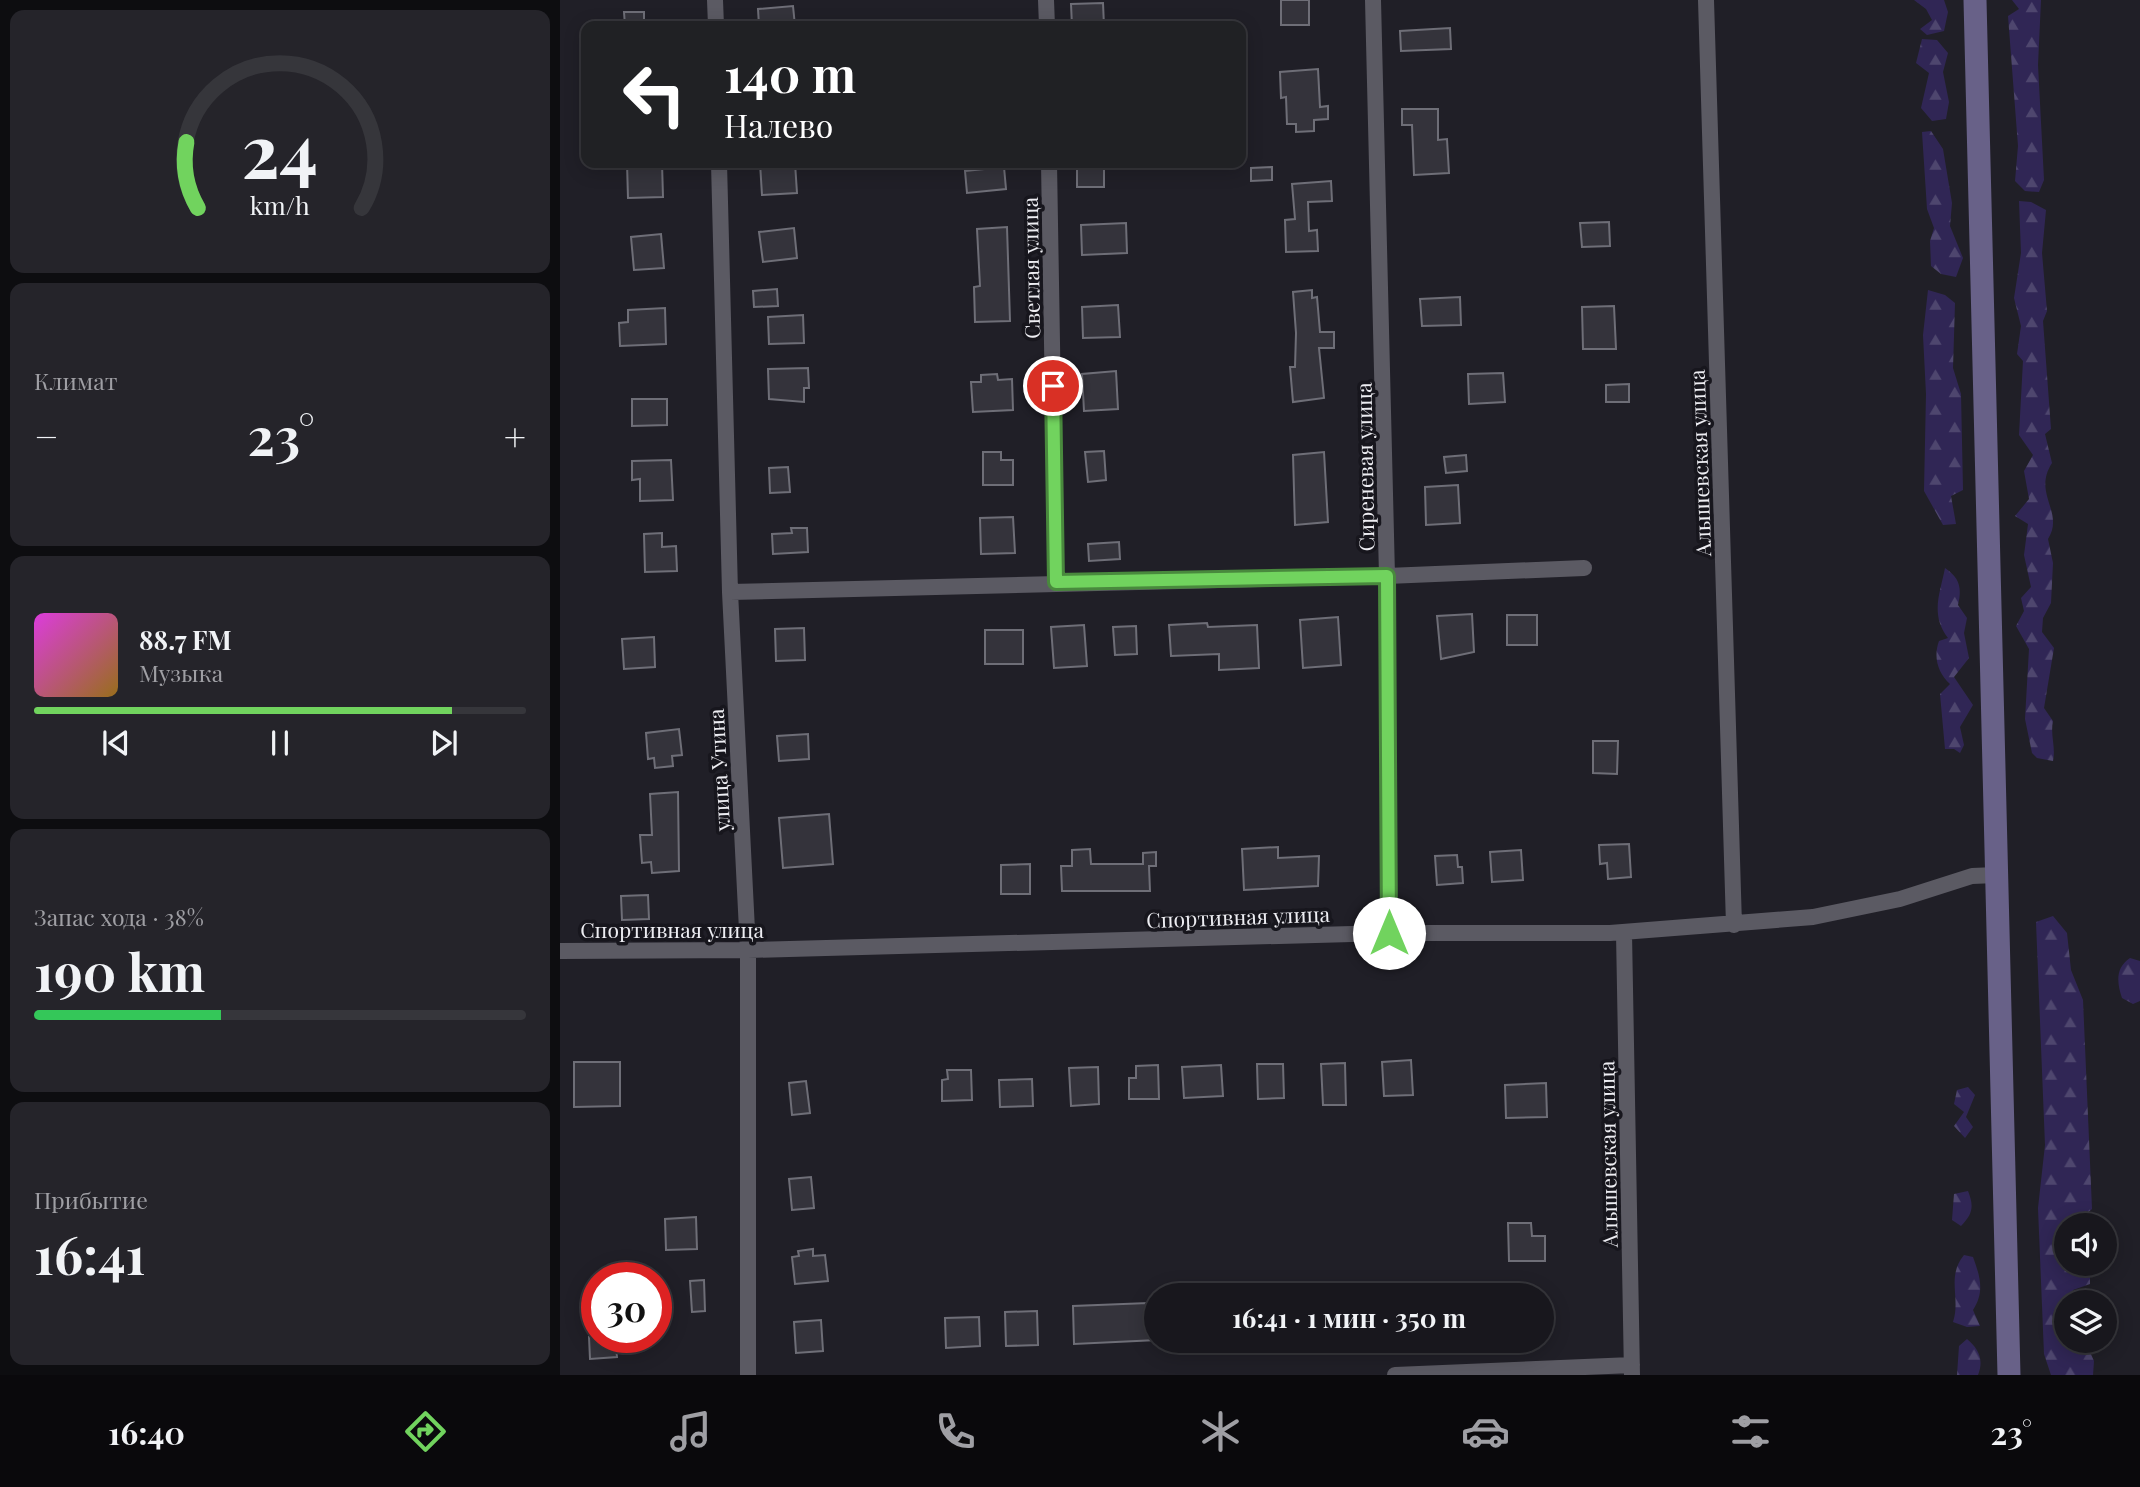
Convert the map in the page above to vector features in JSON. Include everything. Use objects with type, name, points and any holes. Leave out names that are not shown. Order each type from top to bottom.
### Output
[{"type":"main road","points":[[1975,0],[2009,1375]]},
{"type":"street","points":[[715,0],[716,21]]},
{"type":"street","points":[[1046,0],[1047,21]]},
{"type":"street","name":"Сиреневая улица","points":[[1373,0],[1387,576],[1389,933]]},
{"type":"street","name":"Алышевская улица","points":[[1706,0],[1734,925]]},
{"type":"street","name":"улица Утина","points":[[719,168],[730,592],[748,950],[748,1375]]},
{"type":"street","name":"Светлая улица","points":[[1049,168],[1056,582]]},
{"type":"street","points":[[730,592],[1387,576],[1584,568]]},
{"type":"street","name":"Спортивная улица","points":[[560,951],[748,950],[1389,933],[1624,933],[1813,917],[1900,900],[1972,876],[1996,875]]},
{"type":"street","name":"Алышевская улица","points":[[1624,933],[1632,1370]]},
{"type":"street","points":[[1395,1375],[1632,1370]]},
{"type":"green space","points":[[1914,0],[1944,0],[1948,12],[1944,31],[1927,35],[1920,29],[1932,20],[1926,9]]},
{"type":"green space","points":[[2012,0],[2041,0],[2038,65],[2044,180],[2039,192],[2025,191],[2015,181],[2018,146],[2008,16],[2019,9]]},
{"type":"green space","points":[[1922,39],[1937,40],[1948,53],[1943,72],[1949,102],[1946,119],[1932,121],[1921,108],[1929,73],[1916,63]]},
{"type":"green space","points":[[1931,131],[1943,149],[1952,203],[1950,226],[1963,258],[1956,277],[1941,274],[1931,266],[1930,241],[1934,228],[1927,209],[1922,132]]},
{"type":"green space","points":[[2019,201],[2031,202],[2046,210],[2042,253],[2047,311],[2043,321],[2051,429],[2045,434],[2052,463],[2045,484],[2053,520],[2048,539],[2053,563],[2051,603],[2043,618],[2042,632],[2054,648],[2044,708],[2053,721],[2053,761],[2037,758],[2032,753],[2025,719],[2029,649],[2016,626],[2024,611],[2021,598],[2031,587],[2024,555],[2028,524],[2015,516],[2029,499],[2024,471],[2033,455],[2019,435],[2023,361],[2017,354],[2021,326],[2014,298],[2021,253]]},
{"type":"green space","points":[[1928,290],[1945,295],[1955,303],[1953,368],[1961,394],[1963,490],[1951,496],[1956,524],[1943,525],[1924,491],[1926,394],[1923,335]]},
{"type":"green space","points":[[1945,568],[1957,580],[1960,588],[1958,605],[1967,618],[1964,633],[1969,658],[1954,677],[1973,705],[1960,727],[1964,745],[1960,753],[1954,749],[1945,749],[1940,694],[1950,684],[1942,675],[1937,659],[1939,641],[1948,638],[1942,629],[1938,612]]},
{"type":"green space","points":[[2053,916],[2067,933],[2071,970],[2083,1000],[2092,1209],[2088,1213],[2054,1213],[2054,1276],[2090,1276],[2090,1284],[2073,1290],[2054,1290],[2054,1353],[2090,1353],[2094,1361],[2093,1375],[2051,1375],[2044,1354],[2038,1208],[2045,1145],[2036,922]]},
{"type":"green space","points":[[2130,958],[2140,961],[2140,1001],[2133,1004],[2122,998],[2118,981],[2122,966]]},
{"type":"green space","points":[[1968,1087],[1975,1095],[1966,1117],[1973,1127],[1965,1138],[1954,1126],[1964,1112],[1954,1104],[1957,1090]]},
{"type":"green space","points":[[1968,1191],[1971,1210],[1961,1226],[1952,1220],[1954,1194]]},
{"type":"green space","points":[[1964,1255],[1973,1257],[1979,1277],[1979,1297],[1973,1310],[1980,1326],[1967,1327],[1953,1322],[1956,1271]]},
{"type":"green space","points":[[1967,1339],[1979,1355],[1978,1375],[1957,1375],[1959,1346]]},
{"type":"building","points":[[1281,0],[1309,0],[1309,25],[1281,25]]},
{"type":"building","points":[[1103,3],[1104,21],[1072,21],[1071,4]]},
{"type":"building","points":[[793,6],[794,21],[759,21],[758,9]]},
{"type":"building","points":[[624,12],[644,12],[644,21],[625,21]]},
{"type":"building","points":[[1450,28],[1451,49],[1401,51],[1400,31]]},
{"type":"building","points":[[1318,69],[1320,107],[1328,106],[1328,119],[1314,120],[1314,131],[1296,132],[1296,124],[1287,124],[1286,97],[1281,98],[1280,72]]},
{"type":"building","points":[[1402,109],[1438,109],[1438,140],[1447,139],[1449,173],[1414,175],[1412,125],[1402,125]]},
{"type":"building","points":[[1272,167],[1272,180],[1251,181],[1251,168]]},
{"type":"building","points":[[627,168],[662,168],[663,197],[628,198]]},
{"type":"building","points":[[760,168],[795,168],[797,193],[762,195]]},
{"type":"building","points":[[1004,168],[1006,189],[967,193],[965,171]]},
{"type":"building","points":[[1077,168],[1104,168],[1104,187],[1077,187]]},
{"type":"building","points":[[1331,181],[1332,201],[1308,202],[1309,231],[1317,230],[1318,251],[1286,252],[1285,220],[1295,219],[1292,184]]},
{"type":"building","points":[[1609,222],[1610,246],[1582,247],[1580,223]]},
{"type":"building","points":[[1126,223],[1127,253],[1082,255],[1081,225]]},
{"type":"building","points":[[1007,227],[1010,321],[975,322],[974,287],[980,286],[977,229]]},
{"type":"building","points":[[794,228],[797,258],[763,262],[759,232]]},
{"type":"building","points":[[661,234],[664,268],[634,270],[631,237]]},
{"type":"building","points":[[777,289],[778,306],[754,307],[753,291]]},
{"type":"building","points":[[1312,290],[1312,298],[1317,297],[1320,332],[1334,332],[1334,348],[1319,348],[1324,398],[1293,402],[1290,367],[1295,367],[1296,333],[1293,292]]},
{"type":"building","points":[[1460,297],[1461,325],[1422,326],[1420,299]]},
{"type":"building","points":[[1118,305],[1120,337],[1083,338],[1082,307]]},
{"type":"building","points":[[1614,306],[1616,349],[1583,349],[1582,307]]},
{"type":"building","points":[[665,308],[666,344],[620,346],[619,323],[628,322],[628,310]]},
{"type":"building","points":[[803,315],[804,343],[769,344],[768,317]]},
{"type":"building","points":[[808,368],[809,388],[804,388],[804,402],[769,399],[768,369]]},
{"type":"building","points":[[1116,371],[1118,409],[1084,411],[1082,374]]},
{"type":"building","points":[[1503,373],[1505,402],[1469,404],[1468,374]]},
{"type":"building","points":[[997,374],[998,380],[1012,379],[1013,410],[973,412],[971,382],[981,382],[981,375]]},
{"type":"building","points":[[1629,384],[1629,402],[1606,402],[1606,385]]},
{"type":"building","points":[[632,399],[667,399],[667,425],[632,426]]},
{"type":"building","points":[[1104,451],[1106,480],[1088,482],[1085,452]]},
{"type":"building","points":[[983,452],[1001,452],[1001,460],[1013,460],[1013,485],[983,485]]},
{"type":"building","points":[[1324,452],[1328,522],[1295,525],[1293,455]]},
{"type":"building","points":[[1466,455],[1467,471],[1446,473],[1444,457]]},
{"type":"building","points":[[671,460],[673,500],[640,501],[640,479],[632,480],[632,461]]},
{"type":"building","points":[[788,467],[790,492],[770,493],[769,468]]},
{"type":"building","points":[[1458,485],[1460,523],[1426,525],[1425,487]]},
{"type":"building","points":[[1013,517],[1015,553],[981,554],[980,518]]},
{"type":"building","points":[[791,528],[807,528],[808,552],[773,554],[772,534],[792,533]]},
{"type":"building","points":[[662,533],[662,547],[676,546],[677,571],[645,572],[644,534]]},
{"type":"building","points":[[1119,542],[1120,559],[1089,561],[1088,544]]},
{"type":"building","points":[[1472,614],[1474,652],[1441,659],[1437,616]]},
{"type":"building","points":[[1507,615],[1537,615],[1537,645],[1507,645]]},
{"type":"building","points":[[1338,617],[1341,665],[1303,668],[1300,620]]},
{"type":"building","points":[[1207,623],[1208,627],[1257,625],[1259,668],[1219,670],[1219,654],[1171,656],[1169,625]]},
{"type":"building","points":[[1084,625],[1087,666],[1054,668],[1051,627]]},
{"type":"building","points":[[1136,626],[1137,654],[1115,655],[1113,627]]},
{"type":"building","points":[[804,628],[805,660],[776,661],[775,629]]},
{"type":"building","points":[[985,630],[1023,630],[1023,664],[985,664]]},
{"type":"building","points":[[654,637],[655,667],[624,669],[622,639]]},
{"type":"building","points":[[679,729],[682,755],[672,756],[673,766],[655,768],[654,758],[648,759],[646,733]]},
{"type":"building","points":[[808,734],[809,759],[779,761],[777,736]]},
{"type":"building","points":[[1593,741],[1618,741],[1617,774],[1593,773]]},
{"type":"building","points":[[678,792],[679,871],[652,873],[651,862],[642,863],[640,835],[652,835],[650,794]]},
{"type":"building","points":[[829,814],[833,864],[783,868],[779,818]]},
{"type":"building","points":[[1629,844],[1631,877],[1608,879],[1607,863],[1600,864],[1599,845]]},
{"type":"building","points":[[1278,847],[1278,858],[1319,856],[1318,886],[1244,890],[1242,849]]},
{"type":"building","points":[[1090,849],[1091,864],[1143,864],[1143,853],[1156,852],[1156,866],[1149,866],[1150,891],[1062,891],[1061,866],[1072,866],[1072,850]]},
{"type":"building","points":[[1521,850],[1523,880],[1492,882],[1490,852]]},
{"type":"building","points":[[1457,855],[1458,867],[1462,867],[1463,883],[1437,885],[1435,856]]},
{"type":"building","points":[[1030,864],[1030,894],[1001,894],[1001,865]]},
{"type":"building","points":[[648,895],[649,919],[622,920],[621,896]]},
{"type":"building","points":[[1411,1060],[1413,1095],[1384,1096],[1382,1062]]},
{"type":"building","points":[[574,1062],[620,1062],[620,1106],[574,1107]]},
{"type":"building","points":[[1345,1063],[1346,1105],[1323,1105],[1321,1064]]},
{"type":"building","points":[[1257,1064],[1283,1064],[1284,1098],[1258,1099]]},
{"type":"building","points":[[1158,1065],[1159,1099],[1129,1099],[1129,1078],[1136,1078],[1136,1066]]},
{"type":"building","points":[[1221,1065],[1223,1096],[1184,1098],[1182,1067]]},
{"type":"building","points":[[1098,1067],[1099,1104],[1071,1106],[1069,1068]]},
{"type":"building","points":[[947,1070],[971,1070],[972,1100],[942,1101],[942,1080],[948,1079]]},
{"type":"building","points":[[1032,1079],[1033,1106],[1000,1107],[999,1080]]},
{"type":"building","points":[[806,1081],[810,1113],[792,1115],[789,1083]]},
{"type":"building","points":[[1546,1083],[1547,1117],[1506,1118],[1505,1085]]},
{"type":"building","points":[[811,1177],[814,1208],[792,1210],[789,1179]]},
{"type":"building","points":[[696,1217],[697,1249],[666,1250],[665,1219]]},
{"type":"building","points":[[1508,1223],[1531,1223],[1532,1236],[1545,1236],[1545,1261],[1509,1261]]},
{"type":"building","points":[[813,1249],[813,1256],[825,1255],[828,1281],[795,1284],[792,1257],[799,1256],[798,1251]]},
{"type":"building","points":[[704,1280],[705,1311],[692,1312],[690,1281]]},
{"type":"building","points":[[1144,1303],[1144,1341],[1074,1344],[1073,1306]]},
{"type":"building","points":[[1037,1311],[1038,1345],[1006,1346],[1005,1312]]},
{"type":"building","points":[[979,1317],[980,1346],[946,1348],[945,1318]]},
{"type":"building","points":[[821,1320],[823,1351],[796,1353],[794,1322]]},
{"type":"building","points":[[590,1353],[617,1353],[617,1357],[590,1359]]},
{"type":"route","points":[[1053,386],[1056,582],[1387,576],[1389,933]]}]
